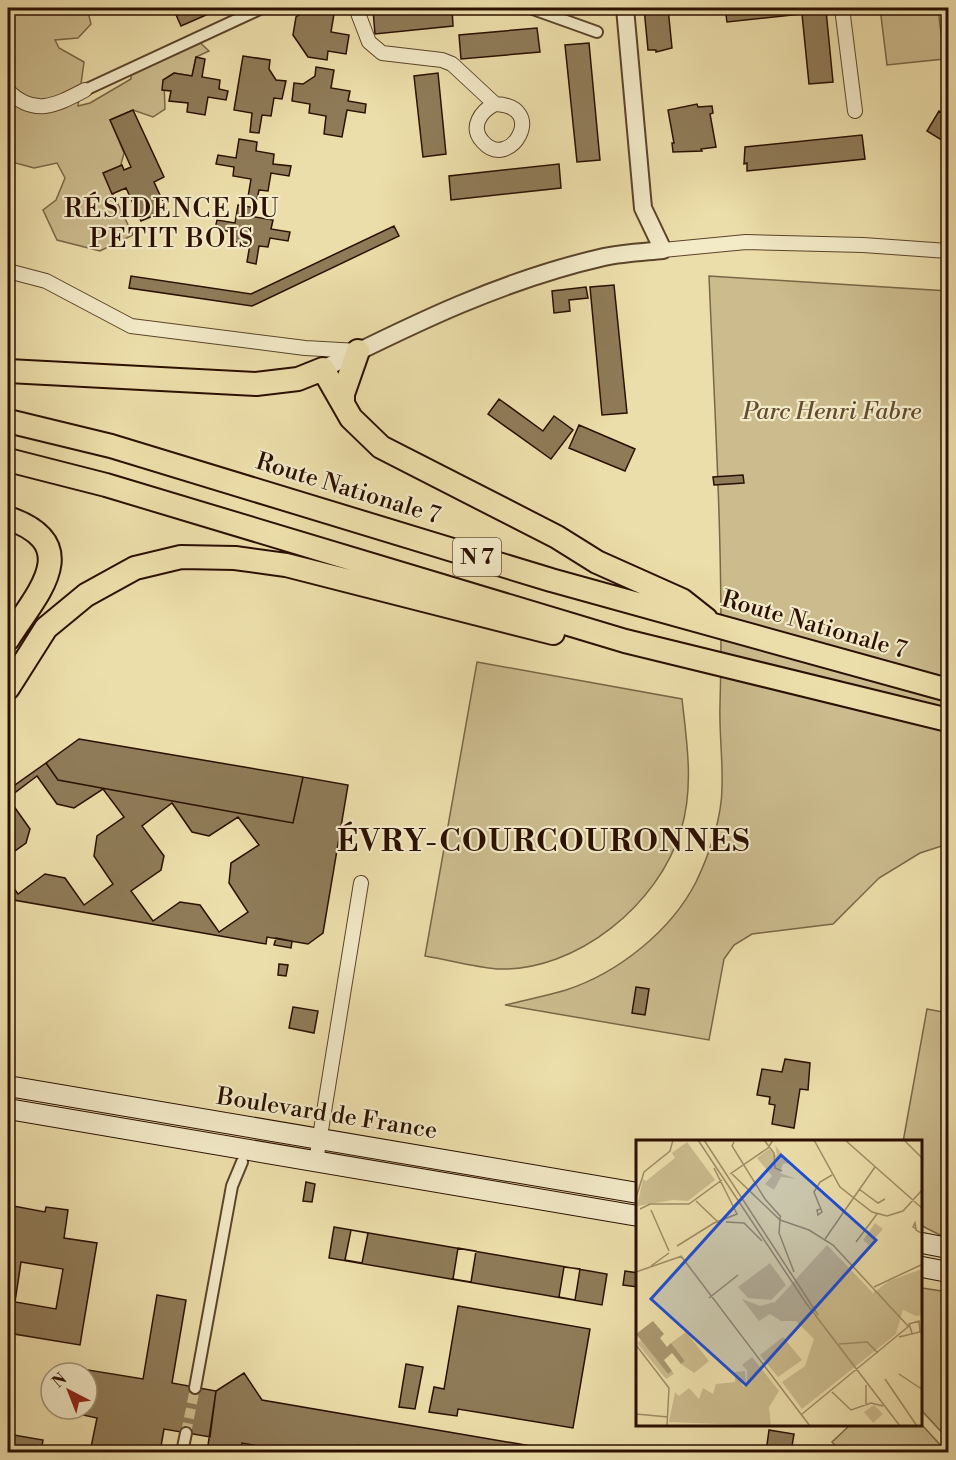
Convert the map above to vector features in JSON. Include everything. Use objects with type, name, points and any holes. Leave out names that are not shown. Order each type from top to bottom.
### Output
[{"type":"main road","points":[[343,403],[343,394],[358,351]]},
{"type":"main road","points":[[8,371],[256,384],[298,379],[323,369],[351,418],[381,447],[557,537],[597,562],[682,600],[713,625]]},
{"type":"main road","name":"Route Nationale 7","points":[[8,421],[111,446],[551,580],[948,690]]},
{"type":"main road","name":"N 7","points":[[8,460],[152,498],[625,641],[948,720]]},
{"type":"main road","points":[[8,518],[27,526],[43,538],[51,560],[49,575],[41,590],[8,639]]},
{"type":"main road","points":[[8,688],[46,628],[86,595],[135,568],[181,557],[235,558],[286,565],[596,644],[625,641]]},
{"type":"main road","name":"Boulevard de France","points":[[8,1086],[636,1193]]},
{"type":"main road","name":"Boulevard de France","points":[[8,1109],[636,1216]]},
{"type":"main road","points":[[923,1243],[948,1248]]},
{"type":"main road","points":[[923,1267],[948,1272]]},
{"type":"street","points":[[8,91],[26,104],[53,106],[262,8]]},
{"type":"street","points":[[356,8],[369,42],[382,53],[441,60],[452,64],[495,104]]},
{"type":"street","points":[[530,8],[597,32]]},
{"type":"street","points":[[625,8],[643,208],[663,250]]},
{"type":"street","points":[[842,8],[855,111]]},
{"type":"street","points":[[305,348],[323,369],[448,307],[486,292],[605,256],[746,242],[863,245],[948,251]]},
{"type":"street","points":[[8,271],[46,281],[131,326],[305,348],[358,351]]},
{"type":"street","points":[[316,1161],[361,883]]},
{"type":"street","points":[[195,1388],[232,1186],[242,1162]]},
{"type":"street","points":[[182,1452],[186,1433]]},
{"type":"green space","points":[[8,8],[87,8],[91,24],[78,38],[55,40],[59,48],[84,62],[78,106],[90,103],[131,79],[131,70],[193,36],[209,51],[196,57],[192,76],[174,73],[164,80],[165,109],[153,117],[133,110],[110,120],[124,153],[113,194],[133,235],[100,251],[57,240],[43,210],[56,200],[65,178],[57,163],[34,168],[8,161]]},
{"type":"green space","points":[[880,8],[938,8],[944,59],[887,65]]},
{"type":"green space","name":"Parc Henri Fabre","points":[[709,276],[948,291],[948,844],[920,853],[879,878],[833,924],[752,934],[734,945],[724,959],[709,1040],[505,1005],[566,990],[605,973],[641,948],[658,933],[685,900],[701,871],[714,836],[720,811],[722,787],[721,598]]},
{"type":"green space","points":[[477,662],[682,699],[688,765],[687,798],[681,830],[670,857],[654,883],[634,907],[611,928],[585,946],[556,959],[527,967],[497,969],[425,956]]},
{"type":"green space","points":[[927,1009],[948,1013],[948,1232],[940,1235],[923,1226],[923,1140],[903,1140]]},
{"type":"green space","points":[[923,1288],[948,1292],[948,1439],[923,1412]]},
{"type":"green space","points":[[923,1426],[944,1449],[940,1452],[842,1452],[832,1442],[848,1427]]},
{"type":"building","points":[[173,8],[222,8],[181,26]]},
{"type":"building","points":[[325,8],[335,8],[331,32],[349,35],[346,54],[328,51],[327,60],[308,57],[293,35],[296,17],[306,10],[325,12]]},
{"type":"building","points":[[452,8],[453,26],[375,34],[373,10]]},
{"type":"building","points":[[644,8],[668,8],[672,48],[656,52],[656,50],[648,50]]},
{"type":"building","points":[[725,8],[802,8],[802,12],[826,10],[833,82],[809,84],[802,14],[727,22]]},
{"type":"building","points":[[537,28],[540,52],[461,59],[459,35]]},
{"type":"building","points":[[589,43],[600,160],[577,162],[565,45]]},
{"type":"building","points":[[243,56],[270,60],[269,69],[276,80],[286,81],[282,99],[274,98],[271,116],[262,115],[259,133],[250,132],[252,113],[234,110]]},
{"type":"building","points":[[196,57],[205,59],[202,77],[220,80],[219,89],[228,91],[226,100],[208,97],[205,115],[187,112],[188,103],[169,101],[171,91],[162,90],[163,80],[174,73],[192,76]]},
{"type":"building","points":[[316,67],[334,70],[331,88],[350,91],[348,101],[366,104],[365,113],[347,110],[342,137],[324,134],[326,116],[309,113],[310,104],[292,101],[294,83],[303,84],[315,76]]},
{"type":"building","points":[[438,73],[446,154],[423,157],[414,76]]},
{"type":"building","points":[[697,104],[698,107],[712,106],[713,113],[710,114],[716,147],[701,149],[702,151],[673,152],[672,143],[674,143],[668,110]]},
{"type":"building","points":[[133,110],[164,177],[154,182],[167,210],[141,221],[126,188],[112,194],[103,173],[122,165],[124,170],[131,167],[110,120]]},
{"type":"building","points":[[939,111],[948,116],[948,144],[927,131]]},
{"type":"building","points":[[862,135],[865,159],[747,171],[747,163],[744,164],[745,147]]},
{"type":"building","points":[[239,139],[257,142],[256,151],[274,154],[273,164],[291,166],[289,176],[271,173],[268,191],[259,190],[257,199],[248,197],[251,179],[233,176],[234,167],[216,164],[218,155],[236,158]]},
{"type":"building","points":[[559,164],[561,188],[451,200],[449,176]]},
{"type":"building","points":[[238,205],[256,208],[255,217],[273,220],[271,229],[290,232],[288,241],[270,238],[268,247],[259,246],[256,264],[247,262],[250,244],[232,241],[233,232],[215,229],[217,220],[235,223]]},
{"type":"building","points":[[394,226],[399,236],[252,306],[129,288],[131,276],[251,294]]},
{"type":"building","points":[[614,285],[627,413],[602,415],[590,287]]},
{"type":"building","points":[[586,287],[588,298],[569,300],[570,311],[554,313],[552,291]]},
{"type":"building","points":[[499,399],[543,431],[554,416],[573,430],[551,459],[488,414]]},
{"type":"building","points":[[579,425],[635,449],[625,471],[569,448]]},
{"type":"building","points":[[743,475],[744,483],[714,485],[713,477]]},
{"type":"building","points":[[79,739],[303,777],[293,823],[58,780],[46,763]]},
{"type":"building","points":[[46,763],[58,780],[293,823],[303,777],[348,785],[323,933],[308,944],[267,937],[266,944],[8,899],[8,790]]},
{"type":"building","points":[[37,776],[57,804],[74,808],[103,789],[124,817],[97,836],[94,856],[113,884],[84,905],[65,878],[45,874],[18,894],[8,880],[8,856],[26,843],[30,829],[8,798]]},
{"type":"building","points":[[172,803],[192,832],[209,836],[238,817],[259,845],[231,863],[229,883],[248,912],[219,932],[200,905],[180,902],[153,921],[131,891],[161,870],[164,856],[142,826]]},
{"type":"building","points":[[276,938],[292,941],[291,948],[274,945]]},
{"type":"building","points":[[279,964],[288,965],[286,976],[278,975]]},
{"type":"building","points":[[636,987],[649,989],[645,1015],[632,1013]]},
{"type":"building","points":[[293,1007],[318,1011],[314,1033],[289,1028]]},
{"type":"building","points":[[785,1059],[810,1063],[808,1090],[800,1089],[794,1128],[772,1124],[775,1105],[769,1104],[770,1097],[757,1095],[762,1069],[782,1072]]},
{"type":"building","points":[[306,1182],[315,1184],[312,1202],[303,1201]]},
{"type":"building","points":[[8,1205],[45,1212],[46,1207],[68,1210],[64,1238],[97,1243],[80,1345],[8,1333]],"holes":[[[21,1262],[63,1269],[56,1309],[15,1302]]]},
{"type":"building","points":[[334,1227],[607,1274],[602,1305],[329,1258]]},
{"type":"building","points":[[351,1230],[368,1233],[362,1263],[345,1260]]},
{"type":"building","points":[[458,1248],[476,1251],[471,1282],[453,1279]]},
{"type":"building","points":[[564,1267],[580,1269],[575,1300],[559,1297]]},
{"type":"building","points":[[625,1271],[636,1273],[636,1287],[623,1285]]},
{"type":"building","points":[[157,1295],[186,1300],[172,1383],[216,1391],[210,1437],[164,1429],[160,1452],[90,1452],[96,1421],[99,1421],[99,1372],[143,1379]]},
{"type":"building","points":[[458,1306],[590,1329],[573,1428],[458,1409],[457,1416],[429,1412],[434,1387],[444,1389]]},
{"type":"building","points":[[406,1364],[423,1367],[415,1409],[399,1407]]},
{"type":"building","points":[[244,1373],[262,1400],[566,1452],[401,1452],[357,1445],[356,1452],[269,1452],[270,1448],[242,1443],[240,1452],[207,1452],[216,1391]]},
{"type":"building","points":[[769,1430],[794,1434],[791,1452],[766,1452]]},
{"type":"building","points":[[8,1434],[43,1440],[41,1452],[8,1452]]},
{"type":"tunnel","points":[[186,1433],[195,1388]]},
{"type":"district","name":"RÉSIDENCE DU PETIT BOIS","points":[[172,224]]},
{"type":"district","name":"ÉVRY-COURCOURONNES","points":[[544,842]]}]
